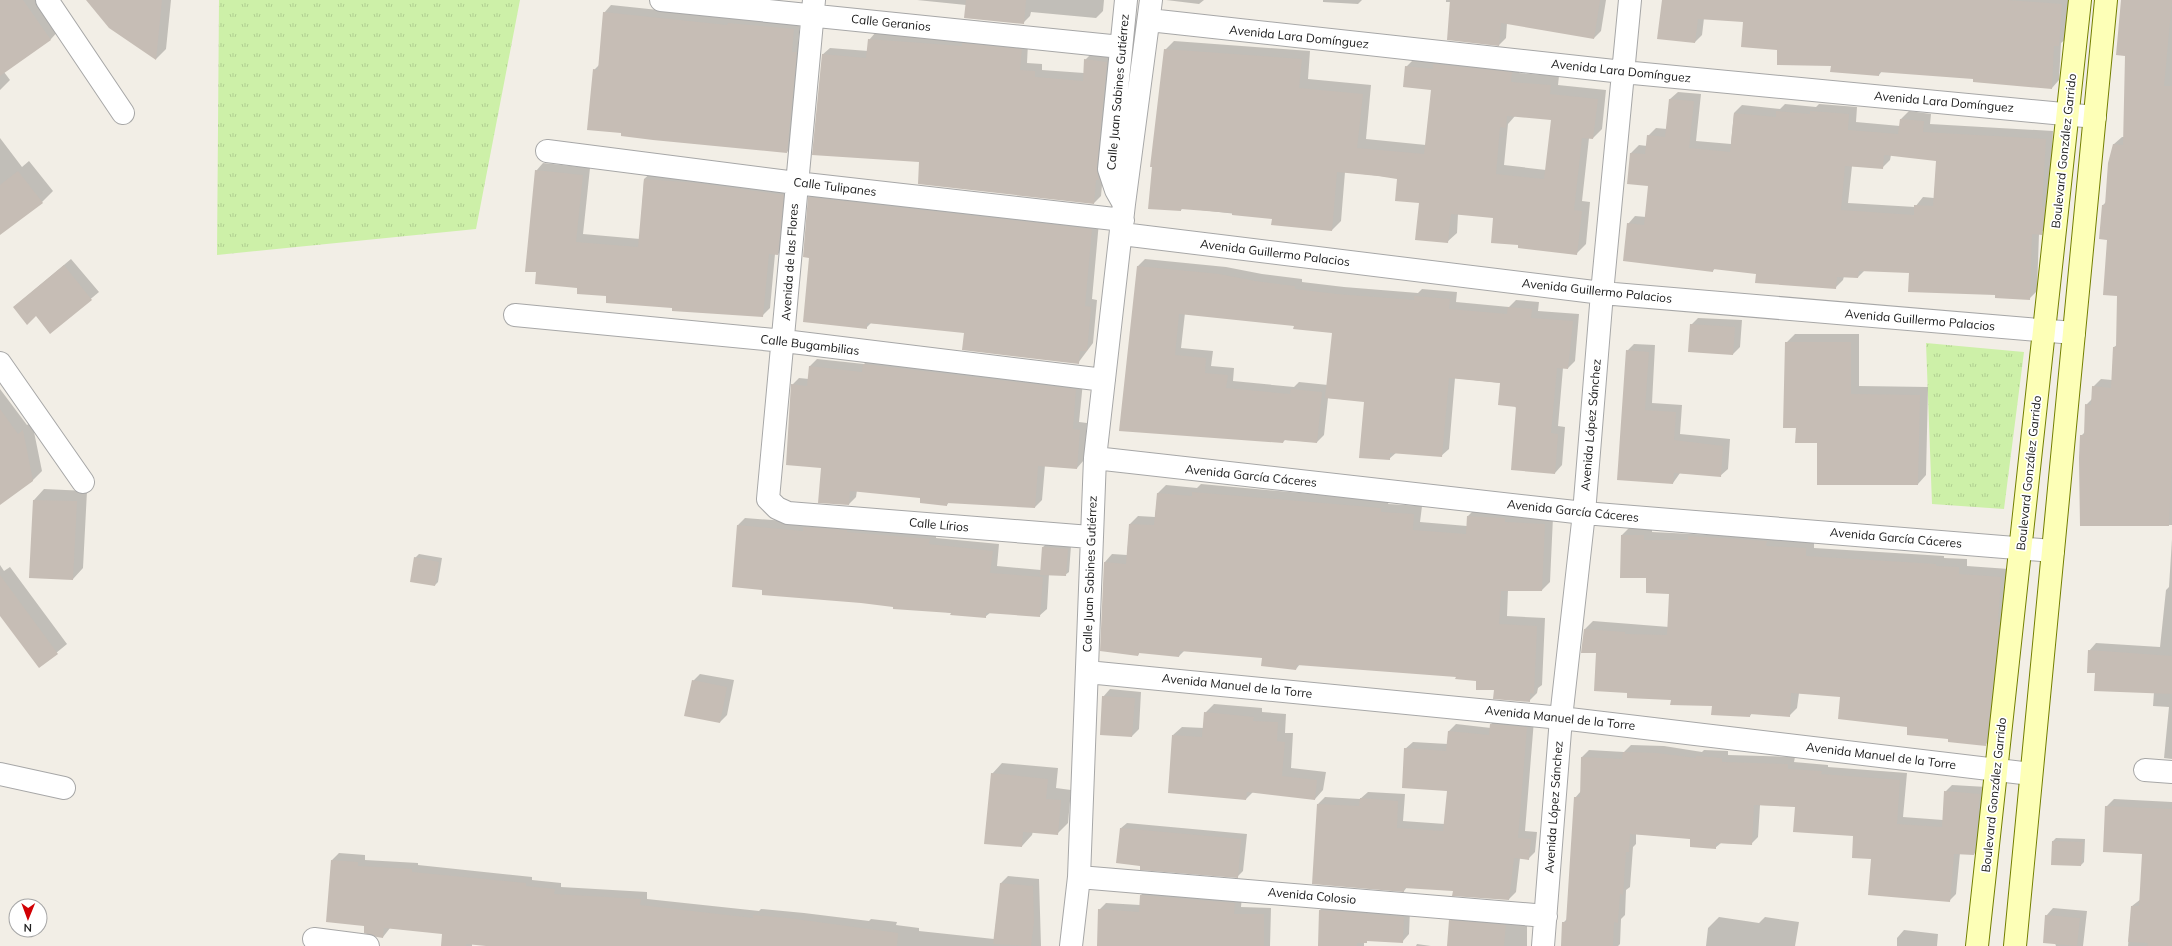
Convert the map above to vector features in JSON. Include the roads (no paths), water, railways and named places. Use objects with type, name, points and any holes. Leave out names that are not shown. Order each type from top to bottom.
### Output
[{"type":"street","points":[[47,0],[123,113]]},
{"type":"street","name":"Calle Geranios","points":[[661,0],[813,8],[1121,47]]},
{"type":"street","name":"Calle Juan Sabines Gutiérrez","points":[[1123,219],[1109,169],[1126,0]]},
{"type":"street","name":"Avenida López Sánchez","points":[[1543,946],[1561,718],[1584,513],[1602,293],[1630,0]]},
{"type":"street","name":"Boulevard González Garrido","points":[[1977,946],[2080,0]]},
{"type":"street","points":[[2015,946],[2106,0]]},
{"type":"street","name":"Avenida de las Flores","points":[[788,513],[776,508],[768,499],[784,341],[796,183],[813,8]]},
{"type":"street","name":"Calle Juan Sabines Gutiérrez","points":[[1071,946],[1079,877],[1094,458],[1150,10]]},
{"type":"street","name":"Avenida Lara Domínguez","points":[[1150,10],[1623,72],[2095,116]]},
{"type":"street","name":"Calle Tulipanes","points":[[547,151],[796,183],[1123,219]]},
{"type":"street","name":"Avenida Guillermo Palacios","points":[[1123,219],[1602,293],[2074,333]]},
{"type":"street","name":"Calle Bugambilias","points":[[516,315],[784,341],[1104,380]]},
{"type":"street","points":[[0,363],[83,482]]},
{"type":"street","name":"Avenida García Cáceres","points":[[1094,458],[1584,513],[2053,551]]},
{"type":"street","name":"Calle Lírios","points":[[788,513],[1090,538]]},
{"type":"street","name":"Avenida Manuel de la Torre","points":[[1087,672],[1561,718],[2032,774]]},
{"type":"street","points":[[2145,770],[2172,772]]},
{"type":"street","points":[[0,774],[64,788]]},
{"type":"street","name":"Avenida Colosio","points":[[1079,877],[1546,916]]},
{"type":"street","points":[[314,939],[368,946]]}]
